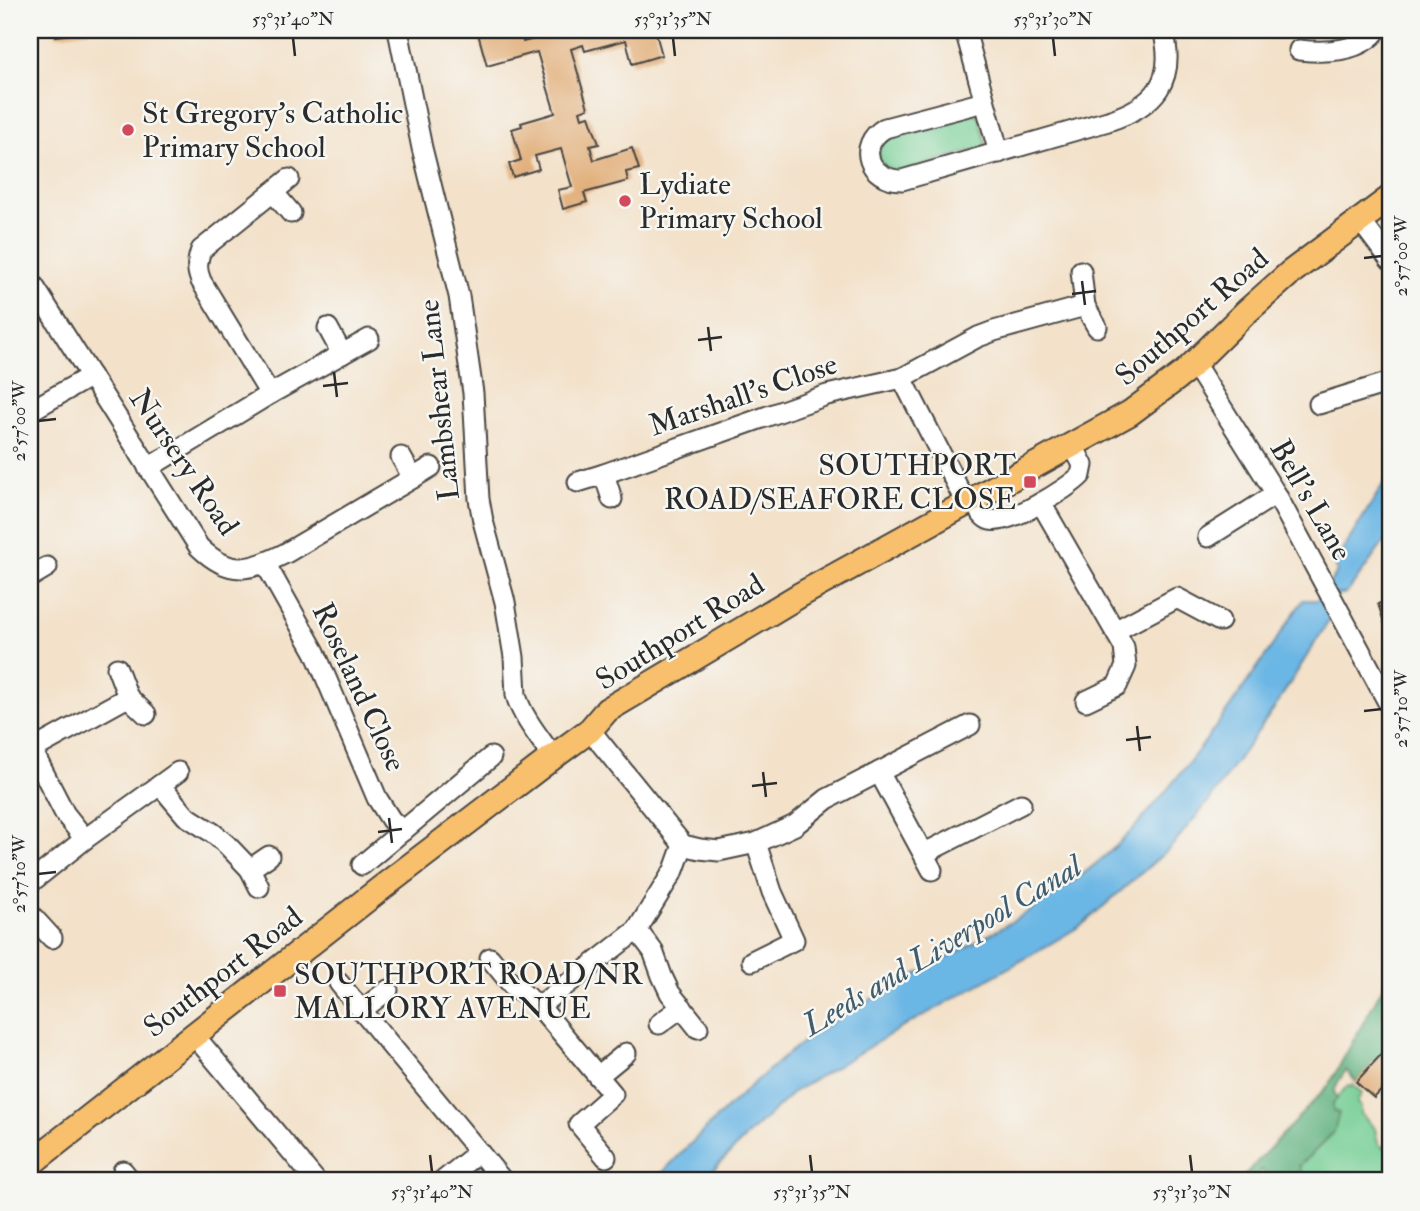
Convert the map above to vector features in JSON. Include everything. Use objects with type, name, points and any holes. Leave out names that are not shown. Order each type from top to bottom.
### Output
[{"type":"main road","name":"Southport Road","points":[[30,1164],[590,730],[607,710],[800,595],[1130,412],[1194,363],[1290,273],[1390,198]]},
{"type":"street","name":"Lambshear Lane","points":[[398,30],[422,148],[460,296],[473,393],[479,499],[505,602],[514,657],[516,695],[529,721],[553,757]]},
{"type":"street","points":[[965,30],[999,153]]},
{"type":"street","points":[[984,102],[885,128],[870,144],[870,161],[878,174],[885,178],[902,180],[1118,118],[1142,107],[1159,89],[1167,67],[1163,30]]},
{"type":"street","points":[[1299,50],[1321,52],[1351,47],[1370,38],[1377,30]]},
{"type":"street","points":[[270,394],[201,281],[197,260],[201,250],[289,179]]},
{"type":"street","points":[[272,192],[291,213]]},
{"type":"street","points":[[1360,220],[1390,260]]},
{"type":"street","points":[[1081,271],[1085,306],[1097,327]]},
{"type":"street","name":"Nursery Road","points":[[30,280],[199,547],[209,558],[221,565],[236,568],[265,563],[431,467]]},
{"type":"street","name":"Marshall's Close","points":[[578,482],[827,395],[902,378],[978,337],[1085,306]]},
{"type":"street","points":[[328,328],[342,354]]},
{"type":"street","points":[[148,468],[270,394],[369,339]]},
{"type":"street","name":"Bell's Lane","points":[[1194,363],[1276,494],[1390,706]]},
{"type":"street","points":[[30,411],[91,376]]},
{"type":"street","points":[[902,378],[969,501],[990,520],[1004,519],[1041,503],[1081,475],[1083,465],[1072,444]]},
{"type":"street","points":[[1319,404],[1390,383]]},
{"type":"street","points":[[401,457],[413,478]]},
{"type":"street","points":[[604,474],[612,499]]},
{"type":"street","points":[[1208,537],[1276,494]]},
{"type":"street","points":[[1041,503],[1124,647],[1126,666],[1117,686],[1086,701]]},
{"type":"street","name":"Roseland Close","points":[[265,563],[315,652],[377,797],[391,820],[403,831]]},
{"type":"street","points":[[1115,631],[1177,597],[1220,621]]},
{"type":"street","points":[[117,668],[128,697],[146,714]]},
{"type":"street","points":[[85,839],[65,814],[31,750],[128,697]]},
{"type":"street","points":[[590,730],[683,845],[719,851],[756,844],[795,825],[827,799],[970,725]]},
{"type":"street","points":[[362,865],[491,757]]},
{"type":"street","points":[[30,883],[85,839],[178,772]]},
{"type":"street","points":[[879,772],[929,861],[1021,804]]},
{"type":"street","points":[[160,785],[186,816],[227,845],[250,869],[259,887]]},
{"type":"street","points":[[752,961],[794,940],[772,892],[756,844]]},
{"type":"street","points":[[539,1006],[637,930],[674,870],[683,845]]},
{"type":"street","points":[[250,869],[269,856]]},
{"type":"street","points":[[30,914],[52,938]]},
{"type":"street","points":[[637,930],[653,951],[670,993],[698,1028]]},
{"type":"street","points":[[490,958],[512,985],[539,1006],[613,1094],[579,1124],[606,1157]]},
{"type":"street","points":[[339,983],[503,1181]]},
{"type":"street","points":[[362,1010],[388,990]]},
{"type":"street","points":[[659,1024],[682,1007]]},
{"type":"street","points":[[194,1035],[316,1181]]},
{"type":"street","points":[[598,1076],[626,1054]]},
{"type":"street","points":[[443,1181],[479,1152]]},
{"type":"green space","points":[[974,113],[979,116],[985,147],[896,173],[880,162],[879,148],[887,137]]},
{"type":"green space","points":[[1390,974],[1390,1046],[1356,1082],[1346,1070],[1338,1082],[1334,1093],[1338,1097],[1333,1103],[1333,1111],[1339,1113],[1334,1132],[1299,1166],[1305,1181],[1271,1181],[1262,1170],[1252,1181],[1239,1181],[1329,1085]]},
{"type":"green space","points":[[1348,1085],[1353,1085],[1362,1093],[1357,1103],[1361,1107],[1361,1114],[1375,1129],[1378,1143],[1383,1148],[1390,1143],[1390,1181],[1305,1181],[1299,1167],[1334,1132],[1333,1103]]},
{"type":"water","name":"Leeds and Liverpool Canal","points":[[1390,473],[1390,534],[1347,593],[1336,595],[1330,602],[1330,619],[1275,707],[1209,801],[1170,848],[1082,925],[795,1091],[702,1181],[654,1181],[744,1092],[811,1036],[870,999],[1015,920],[1083,874],[1124,839],[1200,749],[1303,600],[1317,600],[1337,573],[1335,563]]},
{"type":"building","points":[[55,30],[91,30],[91,31],[56,36]]},
{"type":"building","points":[[477,30],[519,30],[523,42],[534,39],[532,33],[544,30],[547,35],[559,32],[558,30],[655,30],[662,55],[632,64],[626,40],[585,51],[583,45],[571,49],[588,108],[580,111],[582,118],[589,116],[599,144],[590,146],[594,160],[632,148],[639,169],[626,172],[628,181],[584,193],[587,202],[563,209],[558,190],[572,187],[561,149],[535,156],[539,169],[513,177],[509,164],[521,160],[512,129],[522,126],[521,123],[555,113],[537,52],[487,66]]},
{"type":"building","points":[[1390,600],[1390,640],[1378,604]]},
{"type":"building","points":[[1386,1049],[1390,1054],[1390,1081],[1374,1098],[1356,1082]]},
{"type":"place","name":"St Gregory's Catholic Primary School","points":[[128,130]]},
{"type":"place","name":"Lydiate Primary School","points":[[625,201]]},
{"type":"place","name":"SOUTHPORT ROAD/SEAFORE CLOSE","points":[[1030,482]]},
{"type":"place","name":"SOUTHPORT ROAD/NR MALLORY AVENUE","points":[[280,991]]}]
